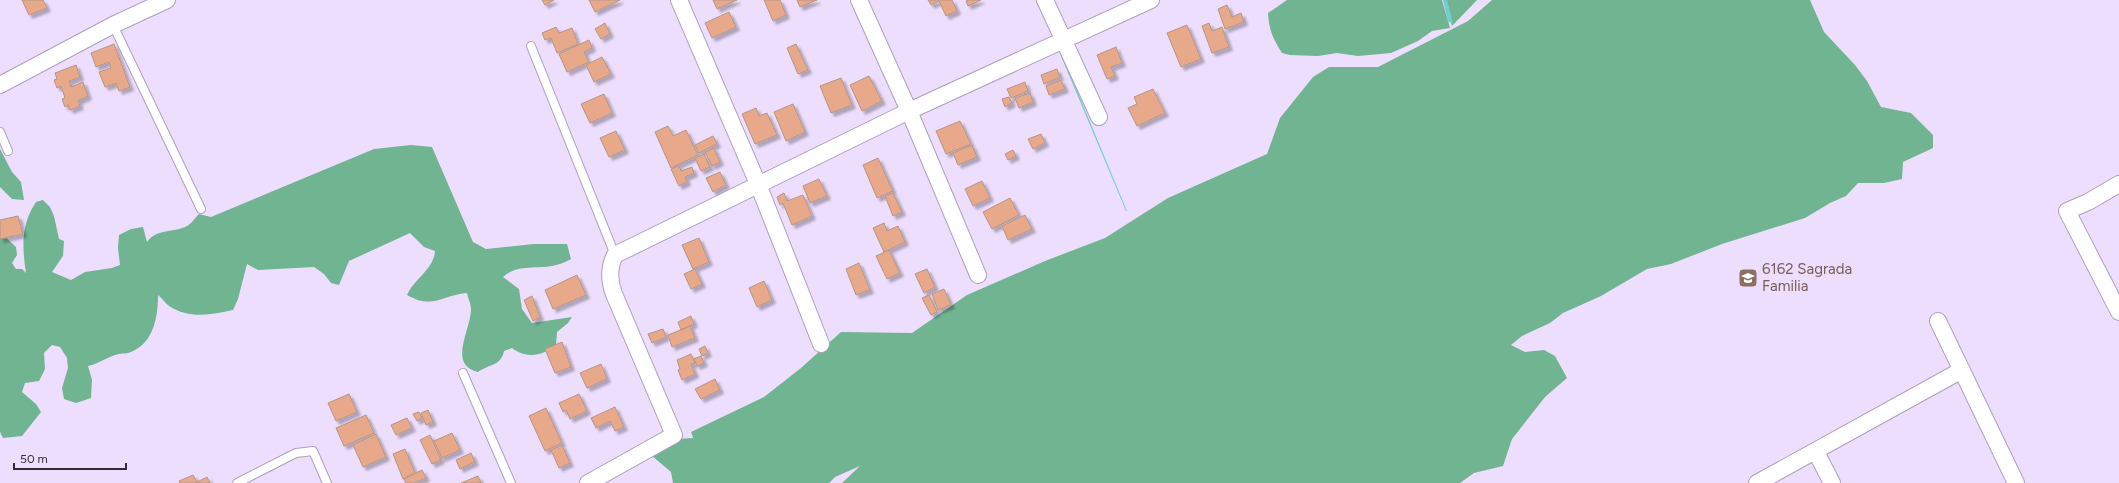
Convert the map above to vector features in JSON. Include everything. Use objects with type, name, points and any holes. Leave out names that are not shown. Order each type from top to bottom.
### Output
[{"type":"street","points":[[0,85],[113,25],[167,0]]},
{"type":"street","points":[[679,0],[758,184],[821,344]]},
{"type":"street","points":[[859,0],[909,111],[978,275]]},
{"type":"street","points":[[1045,0],[1100,117]]},
{"type":"street","points":[[588,483],[674,435],[610,283],[612,262],[615,255],[909,111],[1151,0]]},
{"type":"street","points":[[2119,184],[2088,202],[2067,210],[2119,312]]},
{"type":"street","points":[[1938,321],[2016,483]]},
{"type":"street","points":[[1757,483],[1816,452],[1962,370]]},
{"type":"street","points":[[1816,452],[1832,483]]},
{"type":"lane","points":[[113,25],[201,209]]},
{"type":"lane","points":[[531,46],[615,255]]},
{"type":"lane","points":[[0,132],[8,151]]},
{"type":"lane","points":[[463,373],[511,483]]},
{"type":"lane","points":[[237,483],[296,453],[305,451],[313,451],[327,483]]},
{"type":"shaded area","points":[[1287,0],[1442,0],[1450,28],[1432,31],[1418,41],[1391,53],[1358,56],[1337,53],[1318,56],[1290,55],[1282,53],[1276,43],[1270,29],[1268,13]]},
{"type":"shaded area","points":[[1443,0],[1447,0],[1453,23],[1448,22]]},
{"type":"shaded area","points":[[1445,0],[1477,0],[1452,26]]},
{"type":"shaded area","points":[[1492,0],[1810,0],[1824,32],[1855,65],[1867,81],[1881,107],[1911,113],[1933,135],[1933,148],[1903,162],[1902,179],[1884,183],[1858,183],[1846,196],[1830,203],[1805,218],[1722,244],[1671,264],[1647,269],[1601,296],[1563,313],[1550,323],[1522,336],[1511,345],[1525,352],[1544,350],[1555,356],[1567,378],[1545,397],[1512,439],[1503,466],[1474,473],[1460,483],[842,483],[860,466],[835,477],[829,483],[673,483],[671,472],[651,455],[677,439],[693,438],[694,440],[691,432],[764,397],[801,368],[841,332],[912,333],[967,295],[1045,261],[1105,238],[1168,198],[1267,154],[1280,118],[1313,77],[1329,67],[1378,67],[1468,21]]},
{"type":"shaded area","points":[[1058,49],[1066,64],[1127,211],[1126,211]]},
{"type":"shaded area","points":[[411,145],[432,147],[473,242],[486,249],[534,244],[567,244],[571,259],[560,264],[522,268],[503,277],[519,289],[522,309],[532,323],[572,317],[568,323],[557,332],[556,345],[551,349],[540,354],[529,355],[523,354],[512,348],[504,351],[497,362],[478,372],[469,368],[464,362],[462,355],[471,309],[467,293],[431,301],[416,299],[407,295],[414,284],[428,269],[434,257],[435,251],[424,247],[410,233],[349,261],[339,285],[331,283],[324,274],[314,267],[258,270],[247,264],[238,299],[233,310],[200,315],[184,313],[169,306],[158,295],[156,320],[150,336],[139,348],[131,352],[115,355],[88,366],[92,380],[91,398],[76,403],[64,399],[62,388],[68,368],[67,358],[60,347],[52,345],[44,353],[45,369],[39,381],[25,383],[22,392],[36,404],[41,412],[22,436],[3,438],[0,432],[0,232],[16,247],[17,255],[12,263],[16,269],[22,269],[26,273],[23,245],[25,227],[31,210],[36,202],[43,200],[50,207],[54,216],[59,239],[64,241],[63,256],[52,272],[71,280],[85,272],[112,268],[120,265],[118,248],[119,235],[131,229],[143,227],[147,242],[151,238],[161,233],[187,226],[199,214],[211,217],[374,149]]},
{"type":"shaded area","points":[[0,149],[12,172],[21,182],[24,200],[12,199],[0,187]]},
{"type":"building","points":[[22,0],[43,0],[47,8],[29,15]]},
{"type":"building","points":[[542,0],[554,0],[545,5]]},
{"type":"building","points":[[589,0],[620,0],[595,12]]},
{"type":"building","points":[[713,0],[737,0],[717,9]]},
{"type":"building","points":[[764,0],[780,0],[786,15],[773,21]]},
{"type":"building","points":[[797,0],[817,0],[800,7]]},
{"type":"building","points":[[928,0],[952,0],[957,11],[946,16],[939,1],[931,5]]},
{"type":"building","points":[[981,0],[968,6],[966,1]]},
{"type":"building","points":[[1227,5],[1232,17],[1241,13],[1244,22],[1225,29],[1218,9]]},
{"type":"building","points":[[729,12],[736,27],[712,38],[705,23]]},
{"type":"building","points":[[605,23],[610,34],[601,39],[595,29]]},
{"type":"building","points":[[1209,23],[1212,31],[1222,27],[1229,47],[1212,53],[1202,26]]},
{"type":"building","points":[[1187,25],[1201,59],[1181,67],[1167,33]]},
{"type":"building","points":[[556,27],[559,33],[572,28],[578,44],[557,53],[551,38],[545,40],[542,33]]},
{"type":"building","points":[[589,40],[592,48],[584,52],[589,62],[567,72],[559,54]]},
{"type":"building","points":[[114,44],[130,87],[119,91],[116,83],[105,87],[99,72],[111,68],[109,62],[96,67],[91,53]]},
{"type":"building","points":[[796,44],[808,70],[798,74],[787,48]]},
{"type":"building","points":[[1116,47],[1122,63],[1111,67],[1115,76],[1107,79],[1097,55]]},
{"type":"building","points":[[602,57],[611,74],[594,82],[586,65]]},
{"type":"building","points":[[76,65],[80,77],[69,81],[71,87],[83,82],[88,96],[78,101],[80,106],[70,110],[68,105],[65,107],[62,99],[65,98],[61,86],[57,88],[54,80],[57,79],[55,73]]},
{"type":"building","points":[[1057,69],[1060,77],[1044,84],[1041,75]]},
{"type":"building","points":[[869,76],[882,101],[862,111],[850,85]]},
{"type":"building","points":[[841,78],[852,105],[831,113],[820,86]]},
{"type":"building","points":[[1061,80],[1065,89],[1049,95],[1046,86]]},
{"type":"building","points":[[1025,82],[1028,91],[1011,98],[1007,89]]},
{"type":"building","points":[[1153,89],[1165,113],[1137,126],[1128,108],[1137,104],[1134,97]]},
{"type":"building","points":[[1030,93],[1033,102],[1019,108],[1015,98]]},
{"type":"building","points":[[604,94],[612,113],[590,123],[581,104]]},
{"type":"building","points":[[1009,97],[1012,103],[1005,107],[1002,99]]},
{"type":"building","points":[[793,104],[805,132],[786,141],[774,112]]},
{"type":"building","points":[[756,108],[759,116],[767,113],[777,135],[755,144],[742,114]]},
{"type":"building","points":[[960,121],[971,144],[946,154],[936,131]]},
{"type":"building","points":[[668,126],[673,136],[686,130],[698,155],[671,168],[655,132]]},
{"type":"building","points":[[616,131],[625,150],[609,157],[600,138]]},
{"type":"building","points":[[1041,134],[1045,143],[1033,149],[1028,139]]},
{"type":"building","points":[[713,136],[717,144],[699,153],[695,145]]},
{"type":"building","points":[[972,145],[977,157],[958,165],[953,153]]},
{"type":"building","points":[[714,148],[720,162],[712,166],[705,152]]},
{"type":"building","points":[[1013,150],[1016,156],[1008,160],[1005,154]]},
{"type":"building","points":[[704,154],[710,167],[701,171],[695,158]]},
{"type":"building","points":[[878,158],[893,191],[877,198],[863,165]]},
{"type":"building","points":[[679,166],[681,171],[692,167],[694,173],[685,177],[687,182],[679,186],[671,169]]},
{"type":"building","points":[[720,172],[726,185],[713,192],[706,178]]},
{"type":"building","points":[[819,179],[827,196],[810,203],[803,186]]},
{"type":"building","points":[[982,181],[990,198],[973,206],[965,189]]},
{"type":"building","points":[[784,193],[787,201],[803,195],[812,216],[792,225],[783,203],[780,205],[777,197]]},
{"type":"building","points":[[893,193],[902,212],[893,216],[885,196]]},
{"type":"building","points":[[1010,198],[1019,215],[992,229],[983,212]]},
{"type":"building","points":[[1025,215],[1032,229],[1008,240],[1002,226]]},
{"type":"building","points":[[18,216],[23,234],[0,239],[0,220]]},
{"type":"building","points":[[884,223],[887,231],[898,226],[905,242],[884,252],[873,228]]},
{"type":"building","points":[[699,238],[709,262],[693,269],[682,245]]},
{"type":"building","points":[[889,250],[900,273],[887,279],[876,256]]},
{"type":"building","points":[[859,263],[870,290],[856,295],[846,269]]},
{"type":"building","points":[[695,269],[702,284],[691,289],[684,274]]},
{"type":"building","points":[[927,269],[935,287],[924,293],[915,274]]},
{"type":"building","points":[[577,275],[586,295],[553,309],[545,290]]},
{"type":"building","points":[[764,281],[772,300],[757,307],[749,288]]},
{"type":"building","points":[[944,289],[951,305],[938,310],[932,294]]},
{"type":"building","points":[[929,295],[937,312],[931,315],[922,298]]},
{"type":"building","points":[[532,296],[540,317],[533,321],[524,300]]},
{"type":"building","points":[[691,316],[694,324],[681,330],[678,322]]},
{"type":"building","points":[[690,326],[695,338],[672,347],[668,335]]},
{"type":"building","points":[[663,329],[666,337],[652,343],[648,334]]},
{"type":"building","points":[[562,342],[571,367],[555,373],[545,349]]},
{"type":"building","points":[[705,346],[708,353],[702,356],[699,349]]},
{"type":"building","points":[[691,354],[695,363],[691,364],[695,374],[682,380],[678,370],[680,369],[677,360]]},
{"type":"building","points":[[701,356],[704,363],[697,366],[694,359]]},
{"type":"building","points":[[601,364],[607,379],[587,388],[580,373]]},
{"type":"building","points":[[715,379],[720,390],[701,399],[695,389]]},
{"type":"building","points":[[349,394],[357,412],[336,421],[328,403]]},
{"type":"building","points":[[579,394],[587,411],[570,419],[566,410],[563,412],[559,403]]},
{"type":"building","points":[[615,407],[624,427],[615,431],[610,421],[596,428],[591,418]]},
{"type":"building","points":[[546,408],[562,443],[545,451],[529,416]]},
{"type":"building","points":[[428,410],[433,422],[426,425],[421,413]]},
{"type":"building","points":[[419,412],[422,418],[417,421],[413,414]]},
{"type":"building","points":[[366,415],[374,433],[344,446],[336,428]]},
{"type":"building","points":[[407,418],[412,428],[396,435],[391,425]]},
{"type":"building","points":[[452,433],[460,450],[442,458],[434,441]]},
{"type":"building","points":[[376,434],[386,457],[363,467],[353,445]]},
{"type":"building","points":[[430,435],[441,460],[432,464],[420,440]]},
{"type":"building","points":[[562,445],[570,463],[559,468],[551,450]]},
{"type":"building","points":[[405,449],[415,473],[403,479],[393,454]]},
{"type":"building","points":[[471,453],[475,462],[460,469],[456,460]]},
{"type":"building","points":[[422,470],[426,478],[414,483],[406,483],[404,479]]},
{"type":"building","points":[[193,475],[197,482],[207,477],[210,483],[180,483],[179,481]]},
{"type":"building","points":[[478,476],[481,483],[461,483]]},
{"type":"place","name":"6162 Sagrada Familia","points":[[1748,278]]}]
